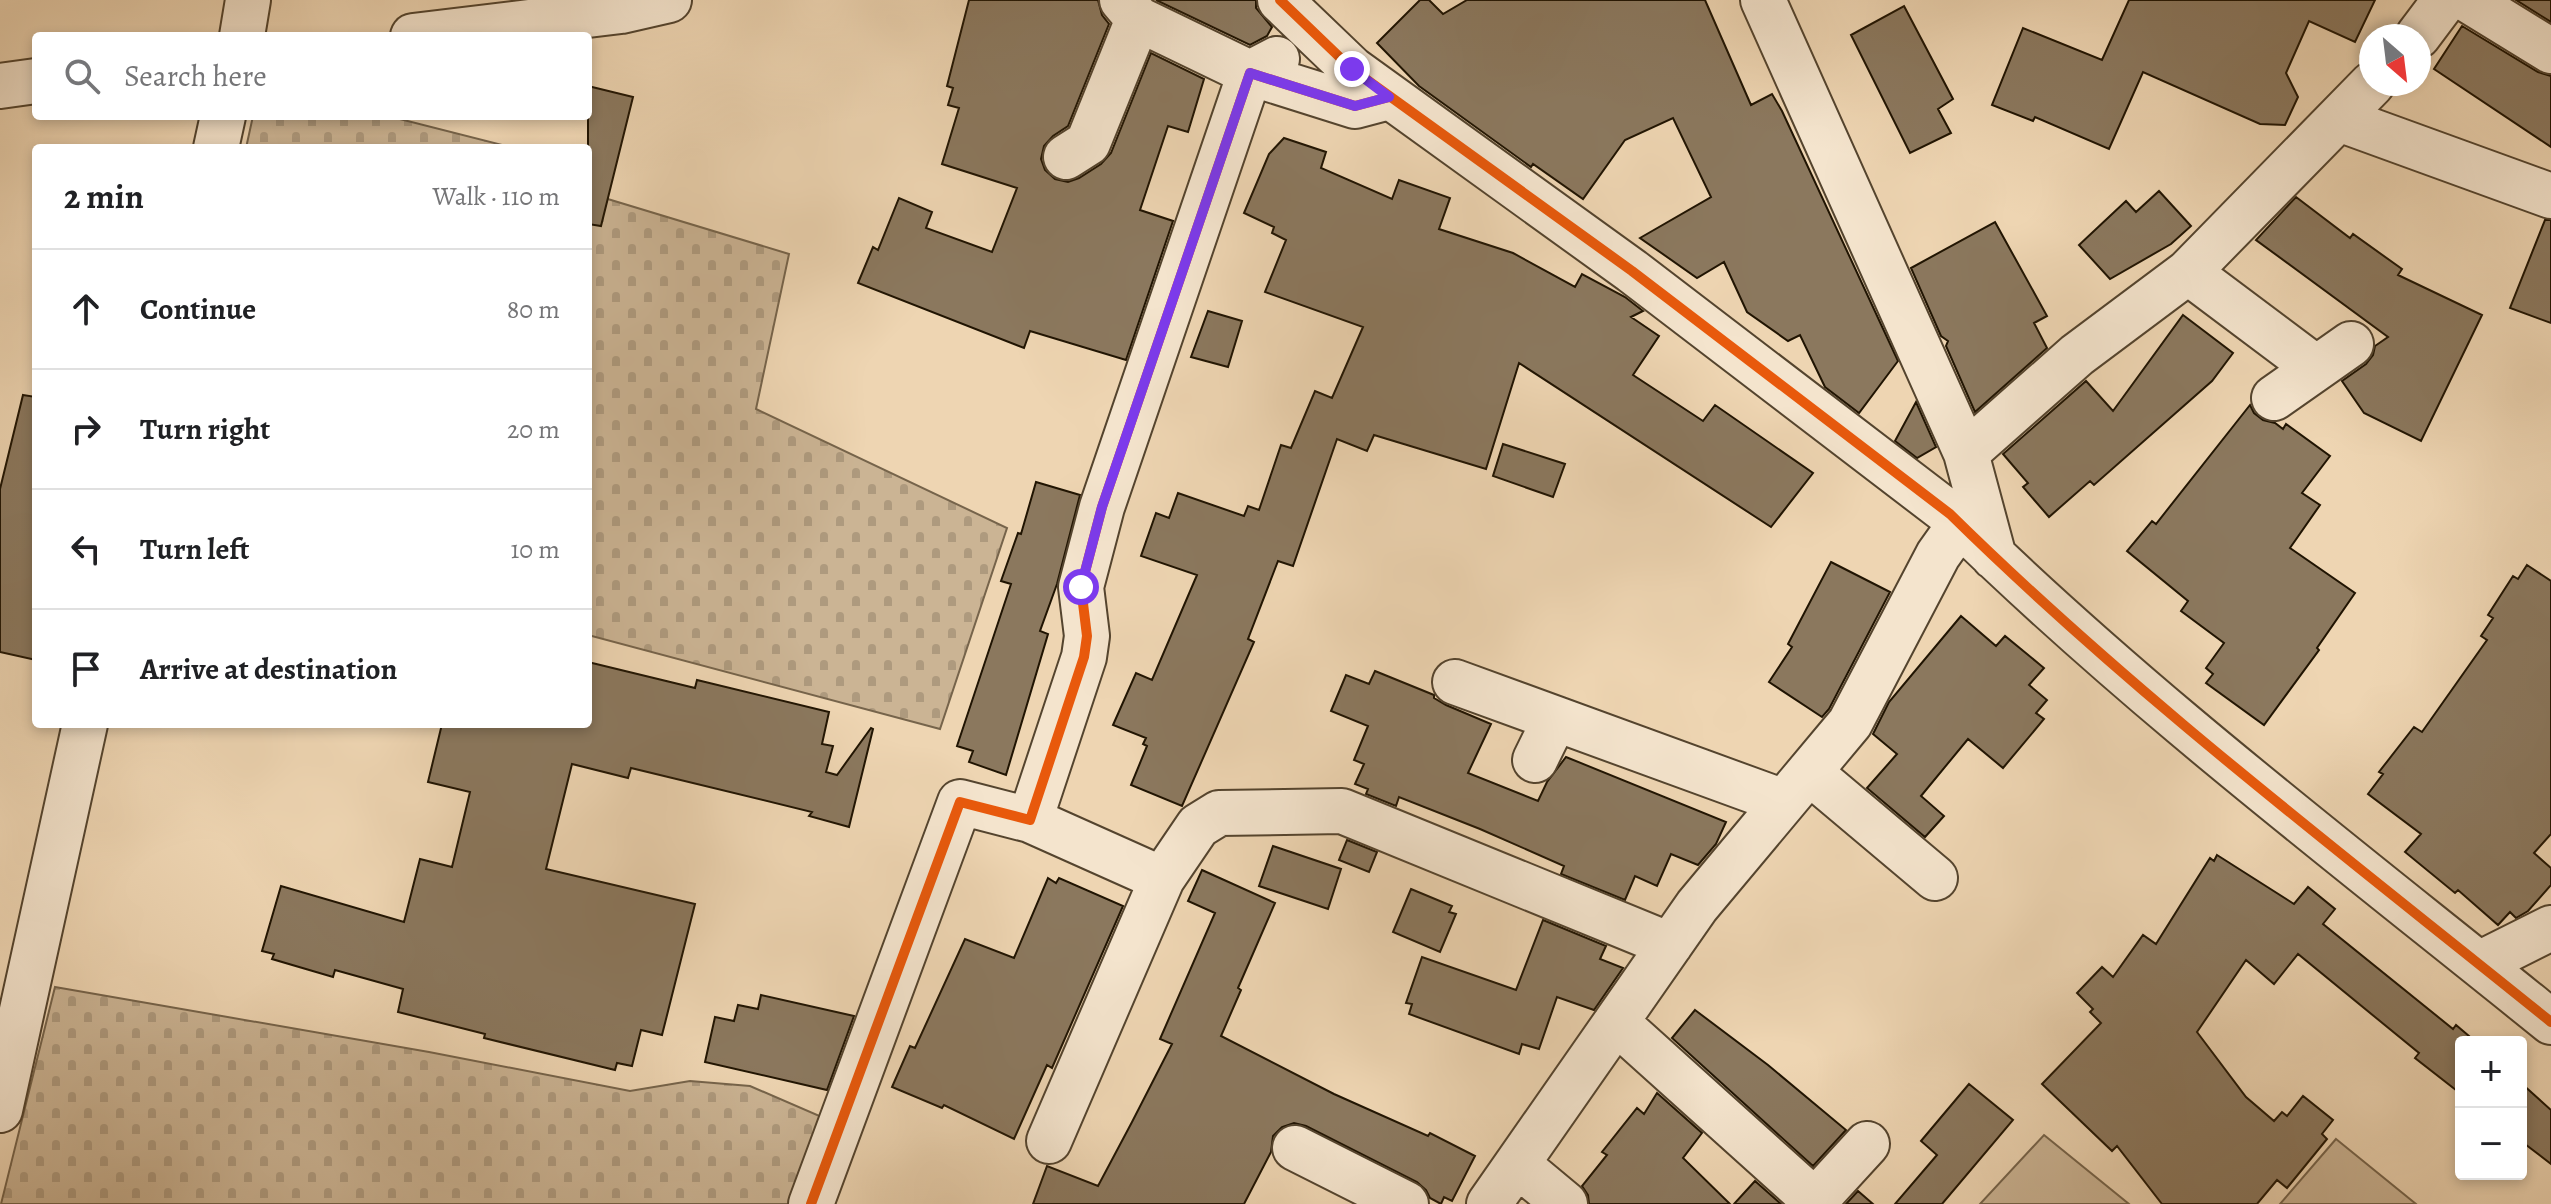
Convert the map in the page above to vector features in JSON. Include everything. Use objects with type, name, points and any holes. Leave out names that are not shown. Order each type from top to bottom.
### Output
[{"type":"street","points":[[243,32],[248,0]]},
{"type":"street","points":[[446,32],[621,11],[669,0]]},
{"type":"street","points":[[1280,0],[1352,69],[1632,271],[1960,524],[1995,559],[2233,768],[2551,1022]]},
{"type":"street","points":[[1763,0],[1966,453],[1995,559]]},
{"type":"street","points":[[2427,24],[2445,0]]},
{"type":"street","points":[[2468,0],[2551,51]]},
{"type":"street","points":[[1066,157],[1088,143],[1130,10],[1250,73],[1355,106],[1389,97]]},
{"type":"street","points":[[1030,820],[1084,657],[1087,636],[1081,587],[1102,507],[1250,73],[1319,38]]},
{"type":"street","points":[[0,86],[32,82]]},
{"type":"street","points":[[1966,453],[2077,355],[2188,272],[2361,96]]},
{"type":"street","points":[[2339,119],[2551,196]]},
{"type":"street","points":[[217,144],[222,120]]},
{"type":"street","points":[[2188,272],[2316,368]]},
{"type":"street","points":[[2274,398],[2351,344]]},
{"type":"street","points":[[1489,1204],[1697,906],[1850,723],[1938,555],[1960,524]]},
{"type":"street","points":[[1455,682],[1555,719],[1797,787],[1935,878]]},
{"type":"street","points":[[1535,760],[1555,719]]},
{"type":"street","points":[[0,1110],[8,1036],[84,728]]},
{"type":"street","points":[[811,1204],[960,802],[1030,820],[1162,879]]},
{"type":"street","points":[[1049,1141],[1162,879],[1198,826],[1219,813],[1342,811],[1670,945]]},
{"type":"street","points":[[2479,964],[2551,928]]},
{"type":"street","points":[[1616,1022],[1813,1202],[1867,1144]]},
{"type":"street","points":[[1295,1148],[1406,1204]]},
{"type":"street","points":[[1517,1164],[1565,1204]]},
{"type":"green space","points":[[252,120],[404,120],[498,144],[247,144]]},
{"type":"green space","points":[[592,194],[789,254],[756,409],[1007,528],[940,729],[592,636]]},
{"type":"green space","points":[[55,987],[429,1052],[630,1091],[690,1081],[750,1086],[838,1124],[806,1204],[1,1204]]},
{"type":"green space","points":[[2044,1135],[2129,1204],[1980,1204]]},
{"type":"green space","points":[[2336,1139],[2416,1204],[2280,1204]]},
{"type":"building","points":[[969,0],[1098,0],[1102,15],[1109,24],[1068,126],[1044,146],[1041,159],[1045,170],[1055,179],[1068,182],[1079,178],[1101,164],[1111,153],[1151,53],[1204,79],[1188,132],[1168,126],[1140,210],[1173,221],[1126,360],[1030,331],[1024,348],[858,283],[873,247],[878,250],[899,198],[932,212],[926,228],[992,252],[1017,188],[942,164],[959,108],[948,105],[953,88],[947,86]]},
{"type":"building","points":[[1156,0],[1256,0],[1256,8],[1272,27],[1267,36],[1250,45]]},
{"type":"building","points":[[1420,0],[1429,0],[1443,14],[1467,0],[1705,0],[1751,105],[1772,94],[1782,111],[1898,361],[1859,413],[1825,387],[1800,335],[1788,341],[1747,312],[1724,262],[1697,278],[1640,238],[1711,197],[1673,118],[1625,140],[1583,199],[1533,164],[1531,167],[1419,86],[1377,43]]},
{"type":"building","points":[[2129,0],[2375,0],[2364,24],[2359,24],[2355,42],[2309,21],[2286,73],[2298,97],[2285,125],[2260,124],[2143,72],[2109,149],[2035,117],[2033,121],[1992,105],[2023,28],[2102,60]]},
{"type":"building","points":[[2516,0],[2551,0],[2551,22]]},
{"type":"building","points":[[1904,6],[1953,99],[1938,109],[1951,133],[1910,153],[1851,35]]},
{"type":"building","points":[[2462,26],[2538,72],[2551,76],[2551,147],[2434,69]]},
{"type":"building","points":[[592,87],[633,97],[601,226],[592,225],[592,144],[588,144]]},
{"type":"building","points":[[1284,138],[1326,152],[1321,168],[1392,199],[1399,180],[1450,198],[1439,229],[1513,253],[1575,287],[1582,274],[1625,297],[1643,311],[1631,317],[1659,336],[1633,375],[1703,421],[1715,405],[1813,473],[1771,527],[1519,363],[1486,469],[1374,435],[1367,451],[1337,439],[1293,566],[1278,561],[1248,639],[1254,642],[1182,806],[1131,785],[1147,746],[1143,744],[1146,738],[1113,725],[1136,673],[1152,680],[1197,575],[1141,556],[1156,513],[1169,518],[1178,493],[1244,516],[1248,506],[1259,510],[1281,445],[1291,448],[1315,391],[1332,398],[1363,327],[1265,292],[1286,240],[1272,233],[1274,227],[1244,213],[1269,154]]},
{"type":"building","points":[[2159,191],[2191,226],[2171,244],[2110,279],[2079,245],[2126,201],[2136,212]]},
{"type":"building","points":[[2296,197],[2350,238],[2353,234],[2402,269],[2398,275],[2482,315],[2421,441],[2364,413],[2342,381],[2366,364],[2375,346],[2388,337],[2256,240]]},
{"type":"building","points":[[2545,220],[2551,220],[2551,323],[2510,308]]},
{"type":"building","points":[[1995,222],[2047,316],[2034,323],[2047,348],[1975,412],[1946,346],[1948,341],[1941,336],[1911,268]]},
{"type":"building","points":[[1208,311],[1242,321],[1228,367],[1191,357]]},
{"type":"building","points":[[2183,315],[2233,353],[2212,381],[2094,485],[2090,481],[2049,517],[2023,487],[2028,483],[2003,454],[2086,381],[2113,411]]},
{"type":"building","points":[[23,395],[32,396],[32,659],[0,652],[0,489]]},
{"type":"building","points":[[1916,402],[1936,447],[1917,458],[1895,441]]},
{"type":"building","points":[[2250,405],[2263,420],[2283,429],[2286,424],[2330,456],[2302,493],[2320,505],[2290,548],[2355,593],[2317,648],[2319,650],[2264,725],[2206,683],[2213,674],[2206,668],[2224,643],[2181,611],[2188,601],[2127,551],[2152,521],[2156,524]]},
{"type":"building","points":[[1503,444],[1565,464],[1553,497],[1493,476]]},
{"type":"building","points":[[1036,482],[1080,495],[1057,584],[1040,631],[1048,634],[1006,775],[969,762],[973,751],[957,746],[1011,584],[1001,581],[1018,533],[1021,534]]},
{"type":"building","points":[[1831,562],[1890,592],[1822,717],[1769,682],[1792,647],[1788,644]]},
{"type":"building","points":[[2527,565],[2551,581],[2551,834],[2534,853],[2551,868],[2551,885],[2528,911],[2516,918],[2510,912],[2498,925],[2458,890],[2455,893],[2405,852],[2421,834],[2368,794],[2383,774],[2379,772],[2414,727],[2422,732],[2487,640],[2481,636],[2493,618],[2488,615],[2513,576],[2518,579]]},
{"type":"building","points":[[1961,616],[1996,646],[2005,636],[2044,668],[2029,685],[2047,700],[2036,713],[2044,719],[2003,768],[1968,739],[1921,796],[1944,816],[1925,837],[1867,788],[1897,754],[1873,734],[1889,702]]},
{"type":"building","points":[[592,663],[695,688],[697,680],[829,712],[822,744],[833,746],[826,772],[837,775],[873,729],[849,827],[809,816],[812,812],[631,768],[628,778],[572,764],[546,869],[695,904],[662,1035],[641,1030],[632,1066],[617,1063],[615,1070],[484,1038],[485,1034],[398,1012],[403,989],[335,970],[333,977],[272,959],[274,954],[262,951],[281,886],[404,922],[420,859],[452,867],[470,792],[428,782],[441,728],[592,728]]},
{"type":"building","points":[[1375,671],[1434,695],[1446,705],[1491,724],[1468,773],[1538,801],[1547,782],[1566,757],[1726,822],[1716,844],[1698,865],[1671,854],[1657,886],[1635,876],[1625,900],[1561,874],[1564,866],[1480,829],[1399,797],[1396,806],[1366,794],[1368,789],[1355,784],[1364,764],[1354,760],[1368,726],[1331,711],[1346,675],[1369,684]]},
{"type":"building","points":[[1347,840],[1377,852],[1369,872],[1339,860]]},
{"type":"building","points":[[1273,846],[1341,869],[1328,909],[1259,886]]},
{"type":"building","points":[[2217,855],[2294,904],[2308,887],[2335,909],[2323,924],[2453,1029],[2456,1025],[2469,1036],[2455,1036],[2455,1089],[2415,1058],[2419,1053],[2298,954],[2274,984],[2246,960],[2197,1032],[2246,1097],[2274,1121],[2282,1112],[2287,1116],[2303,1096],[2333,1120],[2322,1134],[2327,1139],[2287,1188],[2277,1180],[2257,1204],[2162,1204],[2117,1146],[2112,1151],[2042,1084],[2101,1023],[2090,1012],[2093,1009],[2077,993],[2102,967],[2113,977],[2143,935],[2156,944],[2210,858],[2214,861]]},
{"type":"building","points":[[1202,870],[1275,903],[1221,1036],[1334,1094],[1428,1136],[1430,1133],[1475,1156],[1452,1201],[1444,1197],[1441,1204],[1430,1198],[1417,1182],[1306,1126],[1294,1123],[1282,1127],[1273,1136],[1271,1152],[1244,1204],[1033,1204],[1047,1166],[1098,1186],[1172,1044],[1160,1039],[1215,913],[1188,901]]},
{"type":"building","points":[[1048,878],[1056,883],[1059,878],[1123,906],[1052,1068],[1047,1065],[1014,1139],[944,1105],[942,1108],[892,1087],[910,1046],[915,1048],[965,939],[1014,958]]},
{"type":"building","points":[[1411,889],[1452,906],[1449,912],[1456,914],[1440,952],[1393,932]]},
{"type":"building","points":[[1543,920],[1606,946],[1600,959],[1623,968],[1594,1010],[1557,997],[1539,1049],[1522,1044],[1519,1054],[1409,1014],[1412,1004],[1406,1003],[1422,957],[1516,990]]},
{"type":"building","points":[[761,995],[854,1016],[827,1090],[705,1062],[715,1017],[734,1021],[738,1005],[758,1009]]},
{"type":"building","points":[[1695,1010],[1846,1130],[1813,1166],[1672,1038]]},
{"type":"building","points":[[1969,1084],[2013,1120],[1942,1204],[1895,1204],[1937,1155],[1921,1141]]},
{"type":"building","points":[[2527,1088],[2551,1110],[2551,1164],[2527,1146]]},
{"type":"building","points":[[1657,1093],[1702,1133],[1683,1158],[1730,1204],[1589,1204],[1582,1186],[1607,1155],[1602,1152],[1637,1108],[1644,1114]]},
{"type":"building","points":[[1755,1181],[1781,1204],[1734,1204]]},
{"type":"building","points":[[1858,1191],[1873,1204],[1846,1204]]},
{"type":"cycle path","points":[[1280,0],[1352,69],[1632,271],[1950,514],[2021,582],[2169,712],[2551,1022]]},
{"type":"cycle path","points":[[811,1204],[960,802],[1030,820],[1084,657],[1087,636],[1081,587],[1102,507],[1250,73],[1355,106],[1389,97]]},
{"type":"route","points":[[1081,587],[1102,507],[1250,73],[1355,106],[1389,97],[1352,69]]}]
